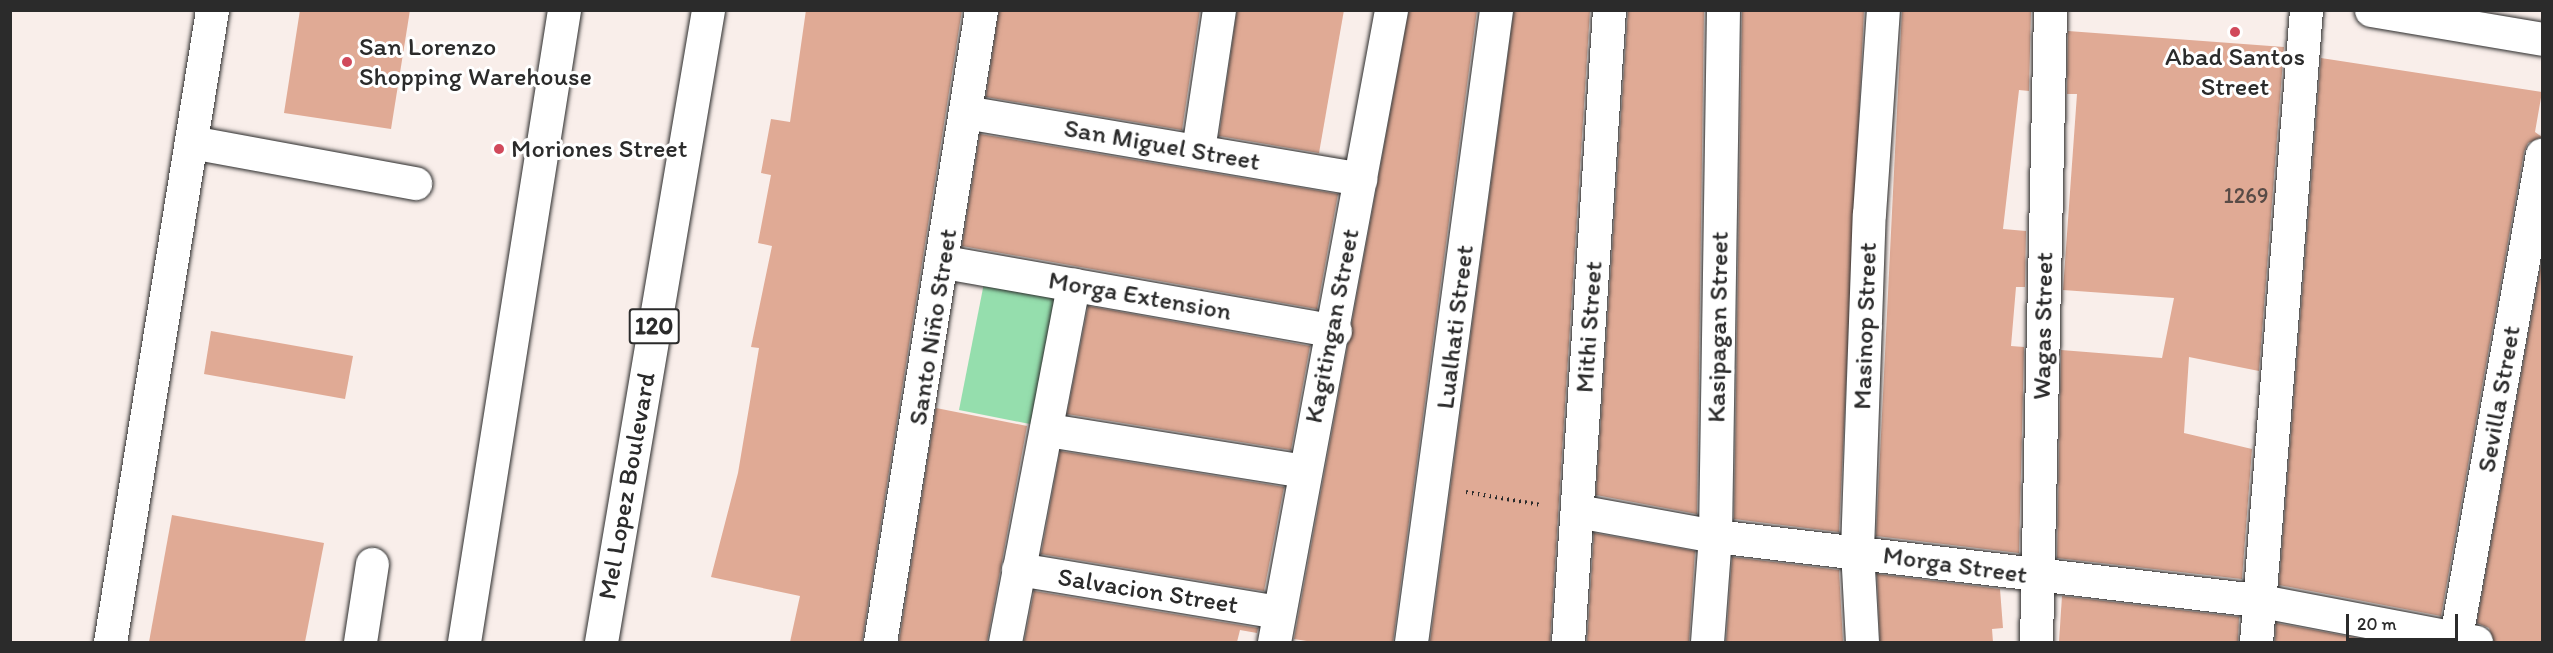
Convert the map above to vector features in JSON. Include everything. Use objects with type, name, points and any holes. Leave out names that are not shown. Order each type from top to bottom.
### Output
[{"type":"main road","points":[[110,642],[212,10]]},
{"type":"main road","points":[[464,642],[564,10]]},
{"type":"main road","name":"Mel Lopez Boulevard","points":[[601,642],[708,10]]},
{"type":"main road","name":"Santo Niño Street","points":[[880,642],[945,262],[981,10]]},
{"type":"main road","points":[[1198,150],[1219,10]]},
{"type":"main road","name":"Kagitingan Street","points":[[1276,627],[1304,471],[1335,331],[1391,10]]},
{"type":"main road","name":"Lualhati Street","points":[[1411,642],[1434,487],[1496,10]]},
{"type":"main road","name":"Mithi Street","points":[[1568,642],[1609,10]]},
{"type":"main road","name":"Kasipagan Street","points":[[1707,642],[1715,536],[1723,10]]},
{"type":"main road","name":"Masinop Street","points":[[1862,642],[1857,550],[1869,214],[1883,10]]},
{"type":"main road","name":"Wagas Street","points":[[2036,642],[2050,10]]},
{"type":"main road","points":[[2256,642],[2256,600],[2306,10]]},
{"type":"main road","points":[[2371,10],[2542,39]]},
{"type":"main road","name":"San Miguel Street","points":[[965,112],[1360,179]]},
{"type":"main road","points":[[191,142],[416,183]]},
{"type":"main road","name":"Sevilla Street","points":[[2462,641],[2542,155]]},
{"type":"main road","name":"Morga Extension","points":[[945,262],[1335,331]]},
{"type":"main road","points":[[1005,642],[1048,430],[1073,284]]},
{"type":"main road","points":[[1048,430],[1304,471]]},
{"type":"main road","name":"Morga Street","points":[[1577,511],[1715,536],[1857,550],[2037,577],[2256,600],[2462,641]]},
{"type":"main road","points":[[360,642],[372,564]]},
{"type":"main road","name":"Salvacion Street","points":[[1018,569],[1276,627]]},
{"type":"path","points":[[1434,487],[1577,511]]},
{"type":"green space","points":[[984,283],[1065,300],[1040,426],[959,410]]},
{"type":"building","name":"San Lorenzo Shopping Warehouse","points":[[300,10],[410,10],[391,129],[284,113]]},
{"type":"building","points":[[806,10],[962,10],[862,642],[790,642],[800,596],[711,577],[738,473],[759,348],[751,347],[772,246],[758,243],[771,175],[761,173],[771,119],[790,122]]},
{"type":"building","points":[[999,10],[1200,10],[1182,130],[986,97]]},
{"type":"building","points":[[1237,10],[1344,10],[1319,153],[1219,136]]},
{"type":"building","points":[[1409,10],[1477,10],[1393,642],[1313,642],[1294,639]]},
{"type":"building","points":[[1514,10],[1590,10],[1550,642],[1430,642]]},
{"type":"building","points":[[1628,10],[1704,10],[1697,514],[1596,495]]},
{"type":"building","points":[[1742,10],[1864,10],[1839,532],[1734,519]]},
{"type":"building","points":[[1902,10],[2031,10],[2029,91],[2019,90],[2003,229],[2026,231],[2025,287],[2016,287],[2011,346],[2024,347],[2019,553],[1876,536]]},
{"type":"building","points":[[2068,31],[2284,47],[2259,371],[2189,357],[2184,433],[2252,449],[2242,579],[2057,558],[2061,350],[2162,358],[2174,298],[2063,290],[2077,94],[2067,94]]},
{"type":"building","points":[[2321,58],[2542,92],[2535,132],[2542,137],[2528,143],[2524,152],[2441,616],[2279,585]]},
{"type":"building","points":[[980,134],[1338,194],[1317,309],[962,246]]},
{"type":"building","points":[[2542,259],[2542,642],[2494,642],[2489,628],[2477,623]]},
{"type":"building","points":[[1088,306],[1310,346],[1291,450],[1067,414]]},
{"type":"building","points":[[211,331],[353,356],[345,399],[204,374]]},
{"type":"building","points":[[936,408],[1027,426],[987,642],[899,642]]},
{"type":"building","points":[[1060,451],[1284,487],[1264,591],[1041,554]]},
{"type":"building","points":[[172,515],[324,543],[305,642],[149,642]]},
{"type":"building","points":[[1594,533],[1695,551],[1689,642],[1587,642]]},
{"type":"building","points":[[1732,557],[1839,570],[1843,642],[1726,642]]},
{"type":"building","points":[[1877,574],[2000,589],[2003,628],[1992,629],[1993,642],[1880,642]]},
{"type":"building","points":[[1034,591],[1258,628],[1257,633],[1240,630],[1237,642],[1024,642]]},
{"type":"building","points":[[2062,596],[2239,617],[2238,642],[2059,642]]},
{"type":"building","points":[[2276,623],[2379,642],[2275,642]]},
{"type":"place","name":"Abad Santos Street","points":[[2235,32]]},
{"type":"place","name":"San Lorenzo Shopping Warehouse","points":[[347,62]]},
{"type":"place","name":"Moriones Street","points":[[499,149]]}]
